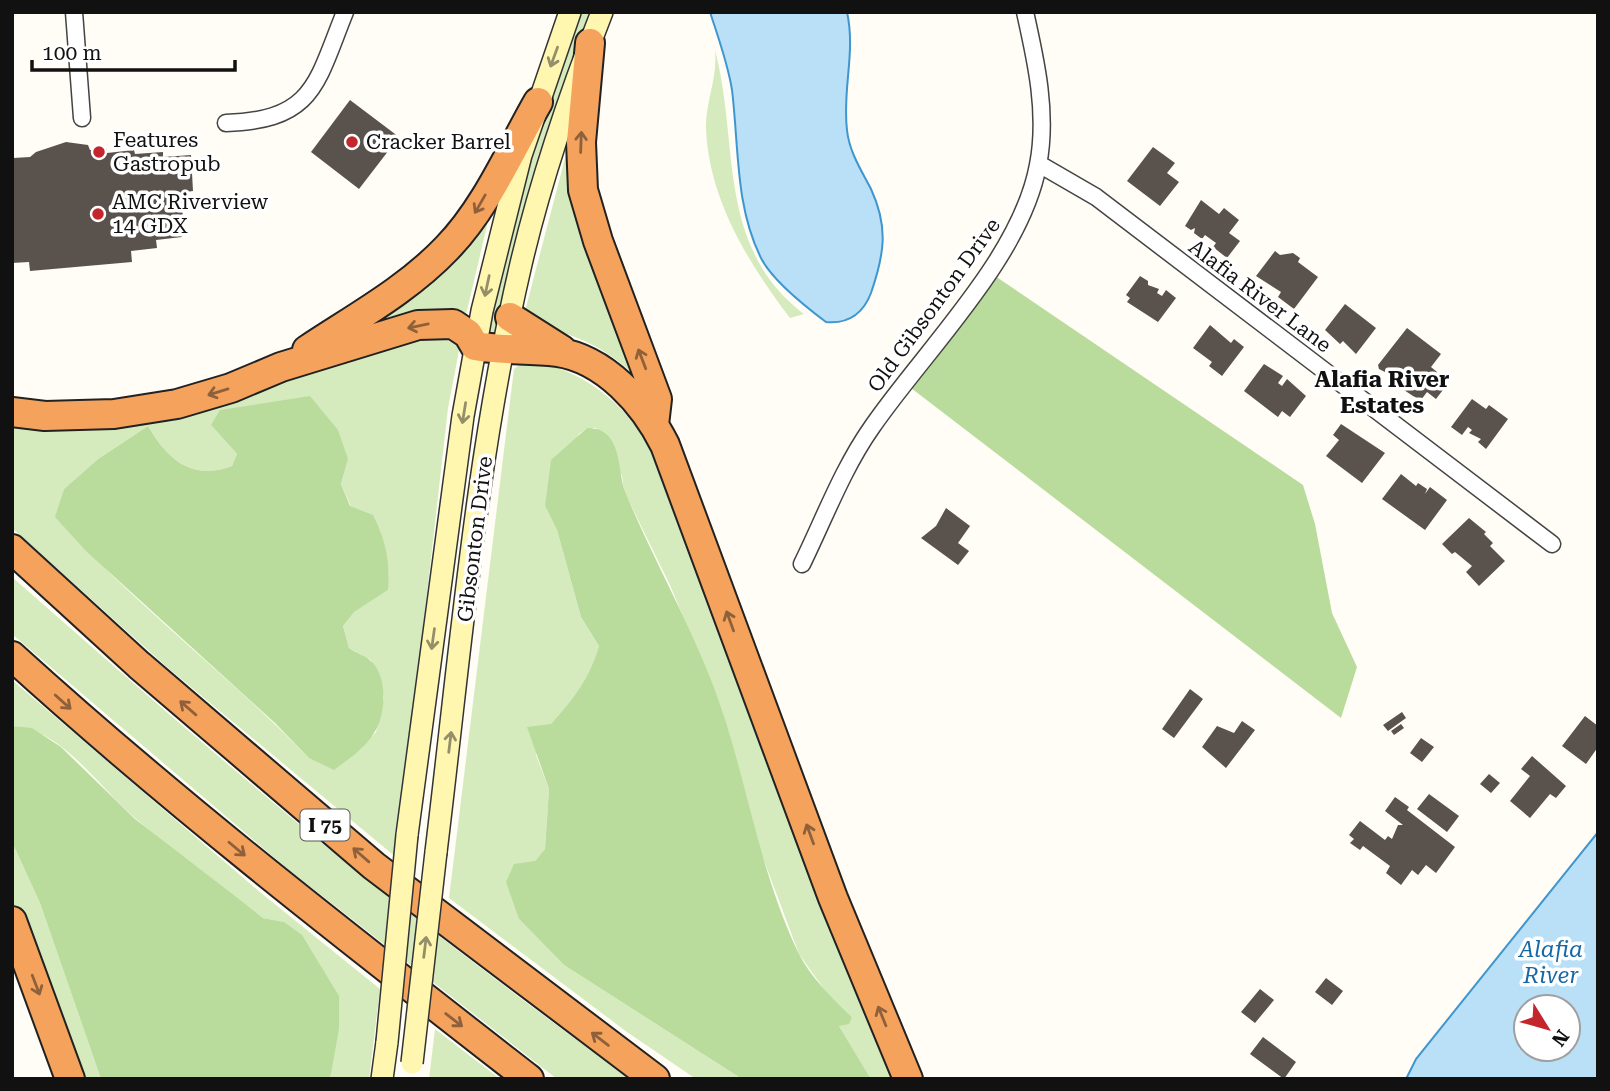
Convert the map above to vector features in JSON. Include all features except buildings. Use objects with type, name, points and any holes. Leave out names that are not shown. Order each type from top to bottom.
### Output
[{"type":"highway","points":[[590,43],[580,142],[583,190],[598,241],[657,399],[654,425]]},
{"type":"highway","points":[[281,367],[397,290],[447,248],[470,221],[538,102]]},
{"type":"highway","points":[[510,317],[567,354],[599,370],[629,392],[654,425],[665,445],[833,898],[908,1079]]},
{"type":"highway","points":[[12,412],[45,416],[127,412],[188,401],[231,388],[281,367],[418,326],[443,322],[461,328],[475,346],[503,351],[567,354]]},
{"type":"highway","name":"I 75","points":[[12,549],[139,665],[374,866],[655,1079]]},
{"type":"highway","points":[[12,656],[92,729],[276,881],[529,1079]]},
{"type":"highway","points":[[12,921],[70,1079]]},
{"type":"main road","name":"Gibsonton Drive","points":[[382,1079],[407,835],[475,346],[495,250],[538,102],[570,12]]},
{"type":"main road","name":"Gibsonton Drive","points":[[411,1071],[480,499],[503,351],[538,200],[602,12]]},
{"type":"street","points":[[74,12],[82,118]]},
{"type":"street","points":[[226,123],[266,120],[301,102],[320,73],[345,12]]},
{"type":"street","name":"Old Gibsonton Drive","points":[[802,564],[870,429],[989,271],[1023,216],[1038,164],[1041,98],[1025,12]]},
{"type":"street","name":"Alafia River Lane","points":[[1038,164],[1096,197],[1552,544]]},
{"type":"green space","points":[[579,12],[593,12],[497,334],[486,339],[520,189]]},
{"type":"green space","points":[[715,50],[743,225],[756,257],[776,287],[804,314],[790,318],[760,275],[733,229],[714,180],[706,129],[715,70]]},
{"type":"green space","points":[[568,147],[640,380],[602,350],[543,326],[524,315]]},
{"type":"green space","points":[[493,200],[465,319],[331,347]]},
{"type":"green space","points":[[995,276],[1303,485],[1315,524],[1332,613],[1357,667],[1341,718],[911,388]]},
{"type":"green space","points":[[425,331],[461,340],[448,408],[397,858],[168,668],[12,528],[12,417],[56,421]],"holes":[[[211,425],[348,459],[341,484],[388,590],[353,612],[343,626],[349,648],[371,660],[384,697],[376,732],[361,749],[309,758],[117,580],[56,517],[64,489],[98,459],[148,426],[173,458],[193,469],[205,471],[232,466],[237,454]]]},
{"type":"green space","points":[[541,363],[574,375],[602,392],[626,414],[647,442],[834,940],[904,1079],[871,1079],[839,1026],[852,1017],[826,992],[799,954],[757,842],[723,713],[670,585],[624,491],[622,476],[596,428],[587,428],[579,434],[545,506],[557,530],[581,617],[599,646],[593,669],[576,697],[551,724],[536,755],[549,789],[545,849],[535,861],[519,919],[564,965],[742,1079],[696,1079],[627,1032],[449,898],[514,369],[521,364]]},
{"type":"green space","points":[[310,396],[338,430],[348,459],[341,484],[350,506],[373,515],[384,543],[388,570],[388,590],[354,612],[343,626],[349,648],[370,660],[381,677],[384,697],[381,717],[366,744],[334,770],[309,758],[275,723],[87,552],[55,517],[64,489],[98,459],[148,426],[164,449],[182,464],[205,471],[218,470],[232,466],[237,454],[211,425],[220,410]]},
{"type":"green space","points":[[587,428],[607,435],[617,452],[626,494],[689,630],[723,713],[765,863],[785,923],[798,952],[815,979],[852,1017],[849,1024],[839,1026],[871,1079],[742,1079],[564,965],[519,919],[506,882],[514,864],[535,861],[545,849],[549,789],[527,727],[551,724],[559,715],[586,678],[599,646],[581,617],[557,530],[545,506],[551,460]]},
{"type":"green space","points":[[12,577],[318,840],[433,932],[629,1079],[557,1079],[289,870],[12,634]]},
{"type":"green space","points":[[12,680],[261,893],[380,989],[369,1079],[330,1079],[331,1074],[284,922],[263,918],[182,857],[121,806],[79,762],[48,737],[12,726]]},
{"type":"green space","points":[[12,726],[32,728],[61,747],[135,819],[263,918],[284,922],[302,935],[339,996],[339,1029],[330,1079],[101,1079],[40,903],[12,842]]},
{"type":"green space","points":[[12,842],[40,903],[101,1079],[76,1079],[12,902]]},
{"type":"green space","points":[[435,1029],[500,1079],[429,1079]]},
{"type":"water","points":[[710,12],[847,12],[850,42],[846,100],[848,138],[877,203],[883,241],[879,266],[868,300],[859,312],[848,319],[826,322],[781,284],[761,258],[746,218],[739,176],[732,90]]},
{"type":"water","name":"Alafia River","points":[[1598,832],[1598,1079],[1406,1079],[1416,1059]]},
{"type":"place","name":"Cracker Barrel","points":[[352,142]]},
{"type":"place","name":"Features Gastropub","points":[[99,152]]},
{"type":"place","name":"AMC Riverview 14 GDX","points":[[98,214]]},
{"type":"district","name":"Alafia River Estates","points":[[1382,392]]}]
